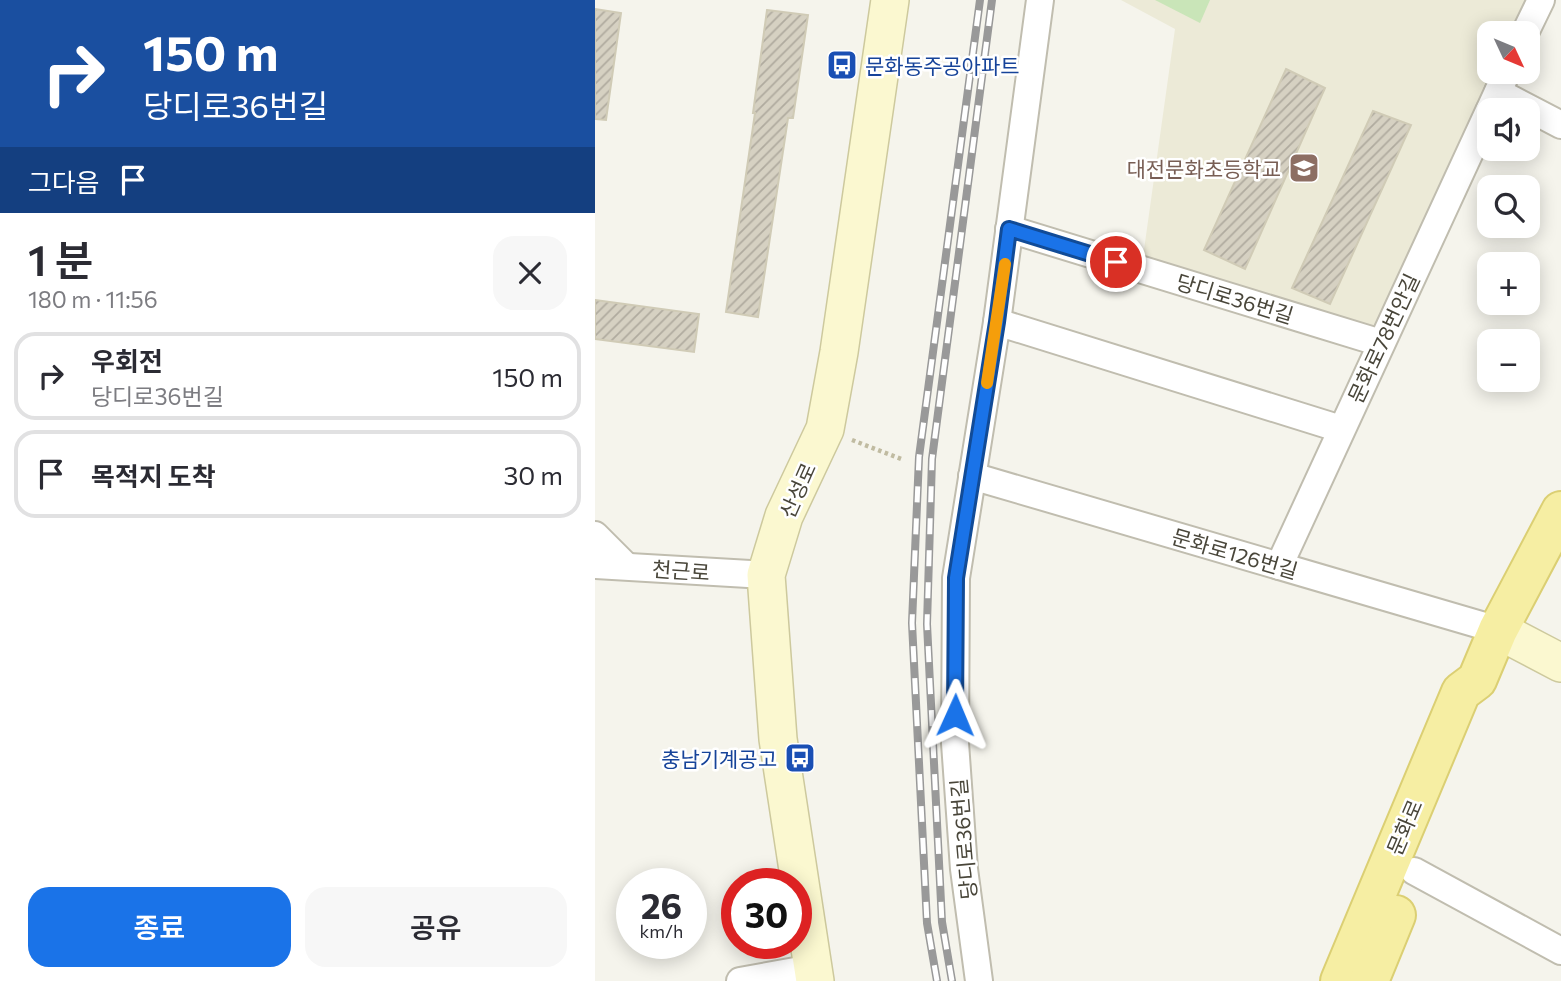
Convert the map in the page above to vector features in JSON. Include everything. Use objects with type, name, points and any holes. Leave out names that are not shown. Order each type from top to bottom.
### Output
[{"type":"main road","name":"산성로","points":[[813,974],[778,739],[766,575],[784,516],[825,429],[839,352],[890,0]]},
{"type":"main road","name":"문화로","points":[[1369,981],[1372,939],[1461,692],[1477,680],[1498,630],[1561,511]]},
{"type":"main road","points":[[1498,630],[1561,663]]},
{"type":"main road","name":"문화로","points":[[1340,981],[1372,939],[1414,871],[1484,700],[1477,680]]},
{"type":"main road","points":[[1331,981],[1372,939]]},
{"type":"main road","points":[[1372,939],[1378,981]]},
{"type":"street","name":"당디로36번길","points":[[979,981],[964,869],[955,743],[956,578],[997,322],[1040,0]]},
{"type":"street","points":[[1531,21],[1541,0]]},
{"type":"street","points":[[1496,96],[1561,125]]},
{"type":"street","name":"문화로78번안길","points":[[1279,566],[1496,96]]},
{"type":"street","name":"당디로36번길","points":[[1009,229],[1381,343]]},
{"type":"street","points":[[997,322],[1341,429]]},
{"type":"street","name":"문화로126번길","points":[[972,476],[1498,630]]},
{"type":"street","points":[[595,536],[626,566]]},
{"type":"street","name":"천근로","points":[[595,571],[626,566],[766,575]]},
{"type":"street","points":[[1414,871],[1561,951]]},
{"type":"street","points":[[740,981],[813,974]]},
{"type":"path","points":[[825,429],[904,460]]},
{"type":"shaded area","name":"대전문화초등학교","points":[[1121,0],[1531,0],[1521,21],[1477,21],[1477,84],[1492,84],[1486,98],[1477,98],[1477,117],[1376,335],[1142,264],[1175,29]]},
{"type":"green space","points":[[1155,0],[1210,0],[1200,23]]},
{"type":"building","points":[[595,9],[621,13],[606,120],[595,119]]},
{"type":"building","points":[[767,10],[808,15],[793,118],[788,118],[758,317],[726,312]]},
{"type":"building","points":[[1286,69],[1325,88],[1245,269],[1204,250]]},
{"type":"building","points":[[1373,111],[1411,125],[1330,304],[1292,288]]},
{"type":"building","points":[[595,300],[699,314],[694,352],[595,339]]},
{"type":"railway","points":[[937,981],[927,923],[912,623],[919,457],[980,0]]},
{"type":"railway","points":[[952,981],[942,922],[927,624],[932,459],[992,0]]},
{"type":"slow traffic","points":[[987,383],[1005,264]]},
{"type":"place","name":"문화동주공아파트","points":[[842,65]]},
{"type":"place","name":"대전문화초등학교","points":[[1304,168]]},
{"type":"place","name":"충남기계공고","points":[[800,758]]},
{"type":"route","points":[[955,715],[956,578],[1009,229],[1116,262]]}]
